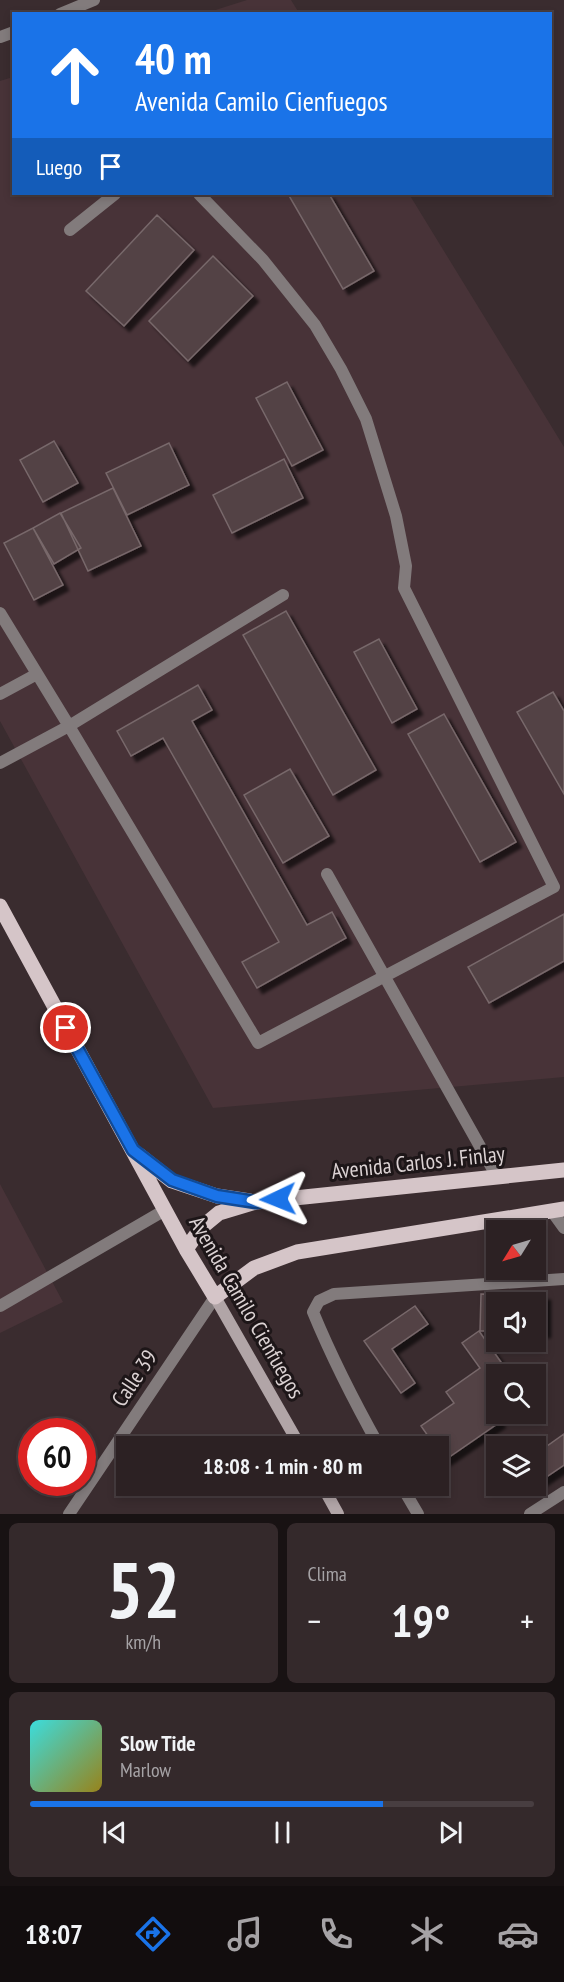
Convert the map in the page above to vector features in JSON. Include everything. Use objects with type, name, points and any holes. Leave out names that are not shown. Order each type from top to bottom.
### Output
[{"type":"main road","name":"Avenida Camilo Cienfuegos","points":[[0,906],[186,1249],[294,1436]]},
{"type":"main road","points":[[133,1150],[172,1180],[217,1196],[256,1202]]},
{"type":"main road","name":"Avenida Carlos J. Finlay","points":[[186,1249],[202,1227],[219,1213],[256,1202],[564,1170]]},
{"type":"main road","points":[[215,1297],[254,1268],[297,1252],[558,1210]]},
{"type":"main road","points":[[328,1496],[338,1514]]},
{"type":"street","points":[[65,12],[94,0]]},
{"type":"street","points":[[70,230],[114,195]]},
{"type":"street","points":[[0,613],[258,1043],[559,885],[404,588],[406,566],[396,516],[366,419],[341,369],[315,325],[263,260],[200,195]]},
{"type":"street","points":[[0,763],[69,726],[283,595]]},
{"type":"street","points":[[0,694],[37,674]]},
{"type":"street","points":[[327,874],[495,1176]]},
{"type":"street","points":[[0,1306],[165,1210]]},
{"type":"street","points":[[558,1210],[564,1228]]},
{"type":"street","points":[[374,1436],[320,1328],[314,1312],[319,1301],[334,1294],[564,1279]]},
{"type":"street","name":"Calle 39","points":[[69,1514],[215,1297]]},
{"type":"street","points":[[530,1514],[564,1492]]},
{"type":"street","points":[[407,1496],[417,1514]]},
{"type":"shaded area","points":[[247,0],[291,0],[298,12],[209,12]]},
{"type":"shaded area","points":[[12,77],[12,195],[410,195],[564,447],[564,1077],[213,1108],[0,721],[0,81]]},
{"type":"shaded area","points":[[0,1184],[63,1302],[0,1333]]},
{"type":"building","points":[[289,195],[330,195],[374,271],[343,289]]},
{"type":"building","points":[[157,215],[194,250],[124,326],[86,291]]},
{"type":"building","points":[[213,256],[253,296],[188,361],[149,321]]},
{"type":"building","points":[[287,382],[323,450],[292,466],[256,398]]},
{"type":"building","points":[[54,441],[78,483],[43,502],[20,460]]},
{"type":"building","points":[[169,443],[189,485],[127,515],[106,473]]},
{"type":"building","points":[[284,459],[303,498],[232,533],[213,495]]},
{"type":"building","points":[[113,488],[141,546],[88,571],[61,513]]},
{"type":"building","points":[[60,513],[81,548],[54,564],[33,528]]},
{"type":"building","points":[[33,528],[63,585],[34,600],[4,543]]},
{"type":"building","points":[[286,611],[376,770],[333,795],[243,635]]},
{"type":"building","points":[[379,639],[417,709],[392,723],[354,652]]},
{"type":"building","points":[[198,685],[212,710],[192,721],[307,925],[332,912],[346,938],[257,988],[242,962],[279,942],[163,738],[131,756],[117,731]]},
{"type":"building","points":[[553,692],[564,711],[564,794],[517,712]]},
{"type":"building","points":[[444,714],[516,842],[480,862],[408,734]]},
{"type":"building","points":[[290,769],[329,836],[283,863],[244,795]]},
{"type":"building","points":[[564,914],[564,961],[489,1003],[468,967]]},
{"type":"building","points":[[481,1294],[486,1294],[486,1331],[480,1331]]},
{"type":"building","points":[[415,1306],[428,1324],[392,1349],[415,1383],[401,1393],[364,1341]]},
{"type":"building","points":[[479,1331],[486,1341],[486,1352],[494,1352],[502,1364],[486,1364],[486,1424],[497,1424],[449,1457],[449,1436],[428,1436],[421,1426],[454,1403],[446,1392],[480,1368],[462,1343]]},
{"type":"building","points":[[564,1434],[564,1465],[546,1477],[546,1447]]},
{"type":"route","points":[[66,1028],[133,1150],[172,1180],[217,1196],[256,1202],[278,1199]]}]
